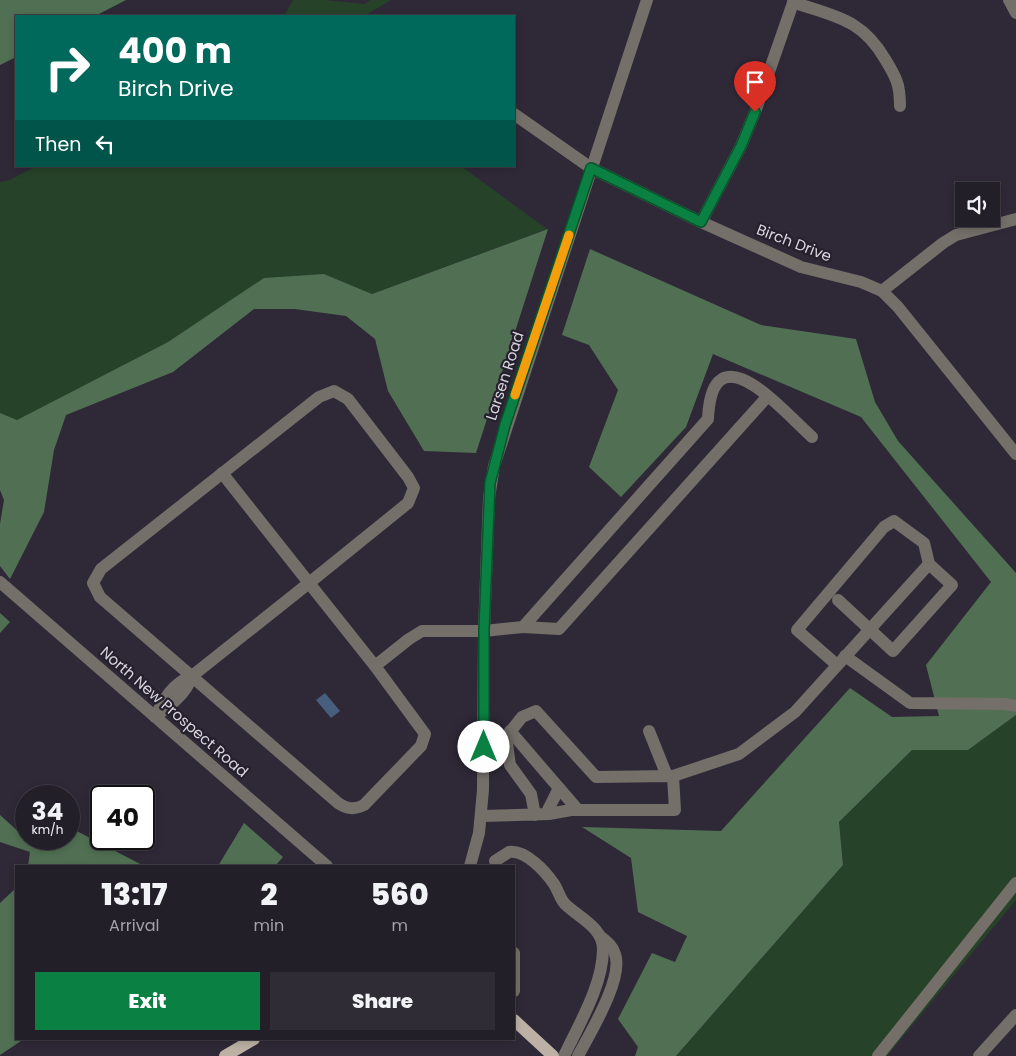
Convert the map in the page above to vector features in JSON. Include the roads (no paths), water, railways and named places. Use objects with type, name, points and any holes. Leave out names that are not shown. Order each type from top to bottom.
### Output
[{"type":"main road","points":[[515,1021],[553,1056]]},
{"type":"main road","points":[[225,1056],[252,1040]]},
{"type":"street","name":"Larsen Road","points":[[472,865],[481,816],[484,762],[484,630],[489,498],[494,466],[647,0]]},
{"type":"street","points":[[1008,0],[1016,13]]},
{"type":"street","points":[[701,222],[741,146],[794,1],[848,21],[867,33],[878,46],[898,81],[900,106]]},
{"type":"street","name":"Birch Drive","points":[[515,115],[591,168],[701,222],[801,267],[861,282],[882,291],[898,307],[1016,454]]},
{"type":"street","points":[[882,291],[942,243],[956,235],[1016,220]]},
{"type":"street","points":[[523,627],[708,419],[709,401],[716,383],[723,378],[738,377],[748,380],[812,436]]},
{"type":"street","points":[[156,717],[163,699],[180,680],[192,676],[309,583],[408,503],[414,493],[413,484],[408,476],[348,400],[334,391],[319,397],[222,472],[101,569],[93,583],[100,598],[192,676],[338,803],[349,809],[364,804],[422,746],[425,738],[420,724],[376,666],[309,583],[222,472]]},
{"type":"street","points":[[376,666],[409,639],[422,631],[523,627],[559,629],[767,396]]},
{"type":"street","points":[[838,600],[893,651],[952,585],[929,564],[924,543],[894,520],[884,527],[797,630],[841,661],[910,703],[1006,704],[1016,706]]},
{"type":"street","points":[[540,814],[531,794],[510,765],[506,737],[522,718],[536,711],[596,777],[670,776],[739,754],[795,712],[929,564]]},
{"type":"street","name":"North New Prospect Road","points":[[0,582],[326,865]]},
{"type":"street","points":[[510,731],[578,810]]},
{"type":"street","points":[[481,816],[540,814],[578,810],[675,810],[670,776],[649,731]]},
{"type":"street","points":[[540,814],[559,788]]},
{"type":"street","points":[[475,850],[497,863],[509,852],[523,854],[548,877],[564,903],[592,926],[615,953],[617,970],[612,985],[578,1056]]},
{"type":"street","points":[[878,1056],[1016,883]]},
{"type":"street","points":[[564,1056],[597,979],[603,948],[600,936]]},
{"type":"street","points":[[979,1056],[1016,1015]]},
{"type":"water","points":[[325,693],[340,711],[331,718],[316,700]]}]
